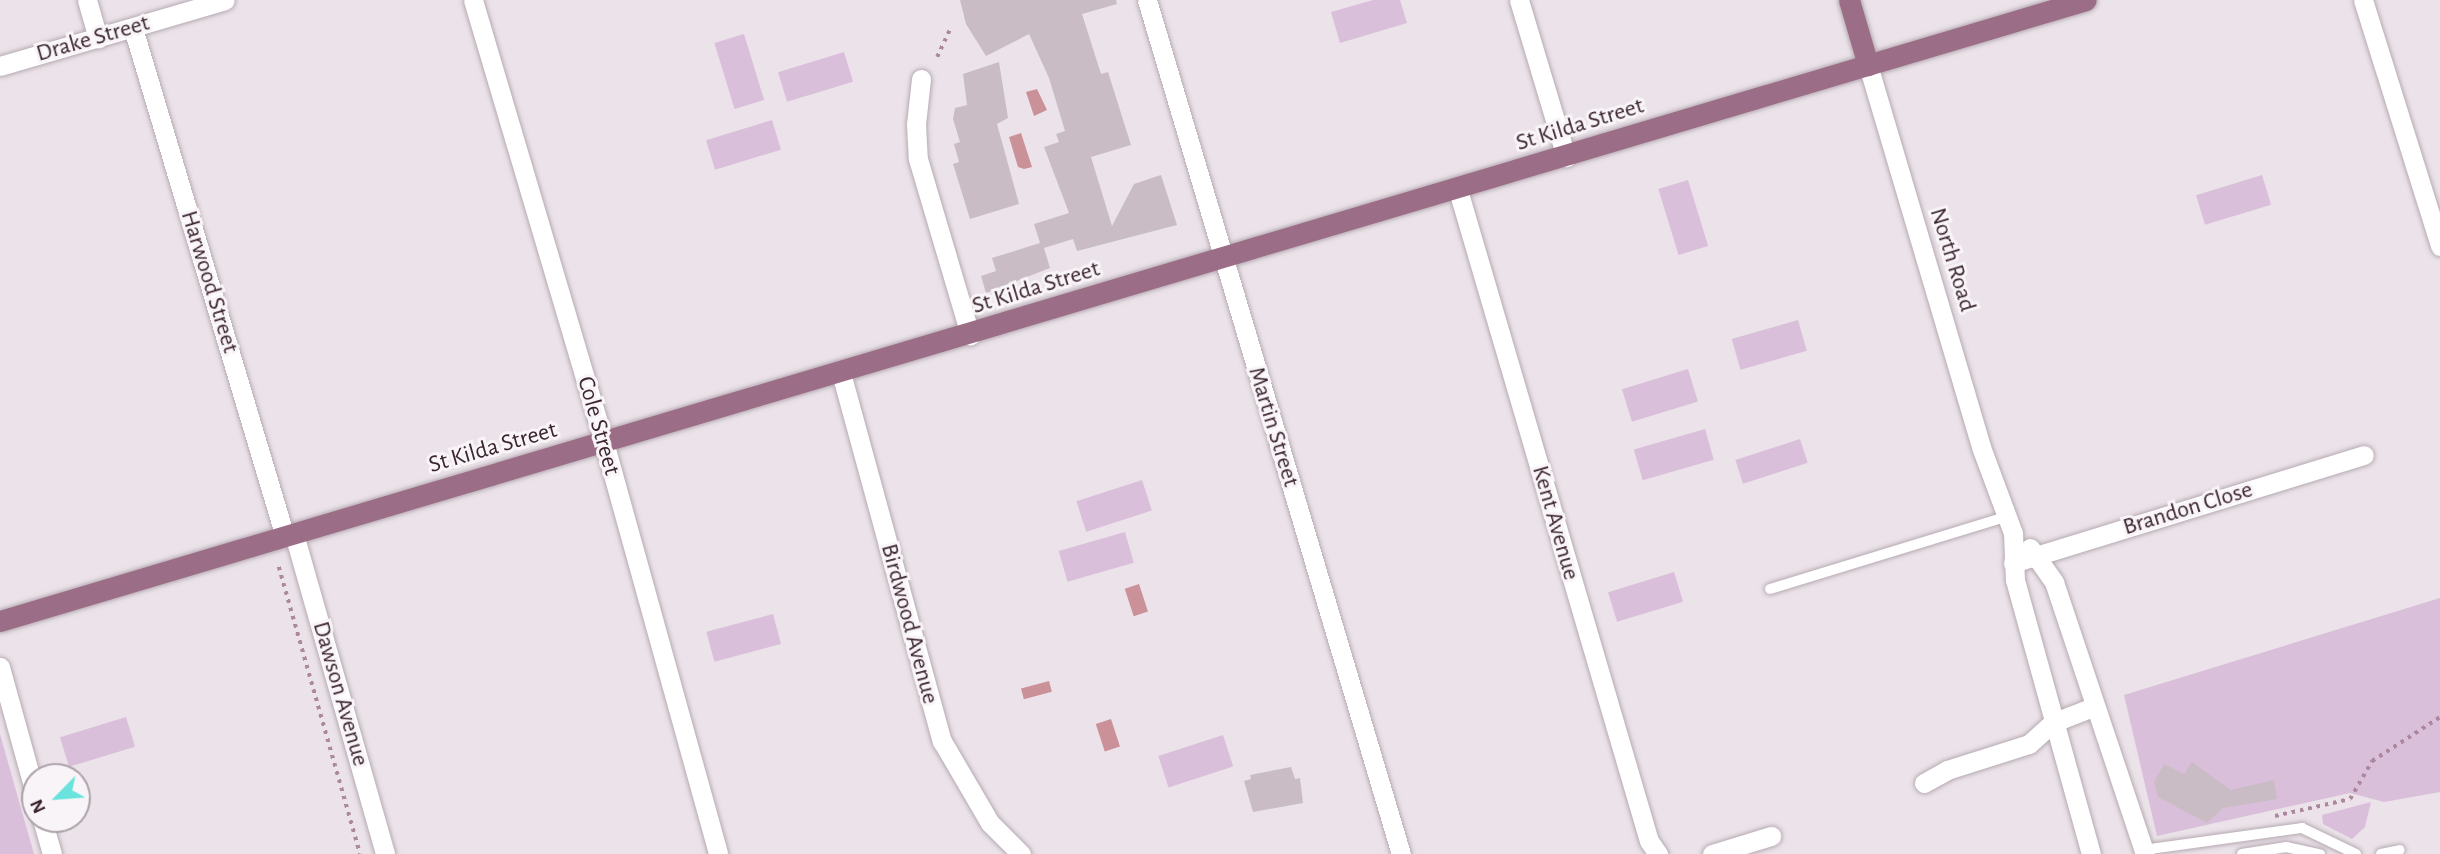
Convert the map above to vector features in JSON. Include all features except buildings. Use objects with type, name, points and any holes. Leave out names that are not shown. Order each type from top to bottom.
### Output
[{"type":"main road","name":"North Road","points":[[1849,0],[1868,65]]},
{"type":"main road","name":"St Kilda Street","points":[[0,621],[1458,190],[2086,0]]},
{"type":"street","points":[[87,0],[98,38]]},
{"type":"street","name":"Drake Street","points":[[0,66],[225,0]]},
{"type":"street","name":"Cole Street","points":[[473,0],[604,442],[718,854]]},
{"type":"street","name":"Martin Street","points":[[1147,0],[1401,854]]},
{"type":"street","points":[[1519,0],[1566,157]]},
{"type":"street","points":[[2363,0],[2440,246]]},
{"type":"street","name":"Harwood Street","points":[[133,28],[290,535]]},
{"type":"street","name":"North Road","points":[[1868,65],[1981,447],[2010,525],[2013,562],[2052,702],[2052,723],[2091,854]]},
{"type":"street","points":[[921,79],[918,159],[970,335]]},
{"type":"street","name":"Kent Avenue","points":[[1458,190],[1648,841],[1658,854]]},
{"type":"street","name":"Birdwood Avenue","points":[[841,373],[942,741],[990,823],[1021,854]]},
{"type":"street","name":"Brandon Close","points":[[2013,562],[2364,455]]},
{"type":"street","name":"North Road","points":[[2010,525],[2038,555],[2054,582],[2093,707],[2102,717],[2144,852]]},
{"type":"street","name":"Dawson Avenue","points":[[290,535],[386,854]]},
{"type":"street","points":[[0,667],[27,763]]},
{"type":"street","points":[[1924,783],[1947,770],[2029,744],[2052,723],[2093,707]]},
{"type":"street","points":[[46,833],[52,854]]},
{"type":"street","points":[[1712,854],[1771,836]]},
{"type":"lane","points":[[1770,589],[2010,525]]},
{"type":"lane","points":[[2144,852],[2302,828],[2356,854]]},
{"type":"lane","points":[[2242,854],[2286,847],[2320,854]]},
{"type":"lane","points":[[2381,854],[2399,852]]},
{"type":"path","points":[[937,57],[951,27]]},
{"type":"path","points":[[279,567],[360,854]]},
{"type":"path","points":[[2250,835],[2250,822],[2350,799],[2372,761],[2440,717]]},
{"type":"shaded area","points":[[1373,0],[1400,0],[1407,23],[1340,43],[1331,12]]},
{"type":"shaded area","points":[[744,34],[764,100],[735,109],[714,43]]},
{"type":"shaded area","points":[[844,52],[853,82],[787,102],[778,72]]},
{"type":"shaded area","points":[[1037,89],[1047,110],[1034,116],[1026,92]]},
{"type":"shaded area","points":[[772,120],[781,150],[715,170],[706,140]]},
{"type":"shaded area","points":[[1021,133],[1032,167],[1024,169],[1018,167],[1009,137]]},
{"type":"shaded area","points":[[2262,175],[2271,205],[2205,225],[2196,195]]},
{"type":"shaded area","points":[[1688,180],[1708,246],[1679,255],[1658,189]]},
{"type":"shaded area","points":[[1798,320],[1807,351],[1740,370],[1732,339]]},
{"type":"shaded area","points":[[1688,369],[1698,402],[1632,422],[1622,389]]},
{"type":"shaded area","points":[[1705,429],[1714,460],[1643,480],[1634,449]]},
{"type":"shaded area","points":[[1800,439],[1808,463],[1743,484],[1735,460]]},
{"type":"shaded area","points":[[1142,480],[1152,510],[1086,532],[1076,501]]},
{"type":"shaded area","points":[[1125,532],[1134,563],[1067,582],[1059,551]]},
{"type":"shaded area","points":[[1674,572],[1683,602],[1617,622],[1608,592]]},
{"type":"shaded area","points":[[1139,584],[1148,612],[1134,616],[1125,589]]},
{"type":"shaded area","points":[[2440,598],[2440,792],[2384,802],[2350,793],[2157,836],[2124,695]]},
{"type":"shaded area","points":[[773,614],[781,644],[714,662],[706,632]]},
{"type":"shaded area","points":[[1049,681],[1052,692],[1024,699],[1021,689]]},
{"type":"shaded area","points":[[126,717],[135,747],[82,763],[68,763],[60,737]]},
{"type":"shaded area","points":[[1111,719],[1120,747],[1105,752],[1096,724]]},
{"type":"shaded area","points":[[0,734],[21,808],[21,833],[28,833],[34,854],[0,854]]},
{"type":"shaded area","points":[[1223,735],[1233,766],[1169,787],[1158,756]]},
{"type":"shaded area","points":[[2371,802],[2365,827],[2352,839],[2323,824],[2322,815]]}]
